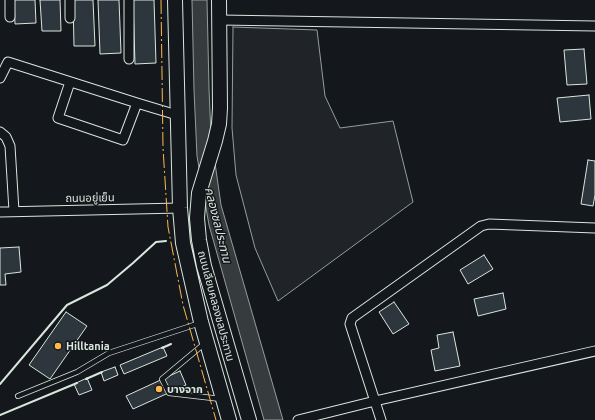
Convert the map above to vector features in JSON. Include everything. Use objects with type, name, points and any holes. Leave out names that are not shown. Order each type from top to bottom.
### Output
[{"type":"main road","name":"ถนนเลียบคลองชลประทาน","points":[[175,0],[180,208],[183,242],[201,322],[229,420]]},
{"type":"main road","name":"ถนนเลียบคลองชลประทาน","points":[[219,0],[219,124],[216,141],[199,193],[197,218],[204,266],[249,420]]},
{"type":"street","points":[[10,0],[10,17]]},
{"type":"street","points":[[70,0],[70,18]]},
{"type":"street","points":[[129,0],[129,59]]},
{"type":"street","points":[[220,20],[595,26]]},
{"type":"street","points":[[0,78],[8,62],[177,115]]},
{"type":"street","points":[[70,82],[58,118],[123,140],[137,103]]},
{"type":"street","points":[[0,132],[6,137],[10,146],[14,211]]},
{"type":"street","name":"ถนนอยู่เย็น","points":[[0,212],[180,208]]},
{"type":"street","points":[[381,420],[350,324],[352,318],[482,226],[489,224],[595,228]]},
{"type":"street","points":[[298,420],[595,350]]},
{"type":"lane","points":[[18,396],[77,372],[109,353],[201,322]]},
{"type":"lane","points":[[207,342],[162,379],[169,393],[223,399]]},
{"type":"shaded area","points":[[233,27],[317,30],[325,96],[340,128],[393,121],[413,202],[278,301],[255,248],[236,175],[232,128]]},
{"type":"water","name":"คลองชลประทาน","points":[[192,0],[207,0],[211,135],[221,205],[283,420],[264,420],[209,225],[197,156]]},
{"type":"building","points":[[14,0],[35,0],[36,23],[15,24]]},
{"type":"building","points":[[40,0],[60,0],[61,31],[42,31]]},
{"type":"building","points":[[73,0],[93,0],[95,46],[74,46]]},
{"type":"building","points":[[98,0],[119,0],[121,53],[100,54]]},
{"type":"building","points":[[133,0],[154,0],[156,63],[135,64]]},
{"type":"building","points":[[584,49],[587,84],[567,85],[564,50]]},
{"type":"building","points":[[589,95],[591,119],[560,122],[557,98]]},
{"type":"building","points":[[588,160],[595,161],[595,195],[593,206],[581,204]]},
{"type":"building","points":[[19,247],[21,272],[5,274],[6,285],[0,285],[0,248]]},
{"type":"building","points":[[484,255],[493,269],[468,284],[460,270]]},
{"type":"building","points":[[503,293],[506,309],[478,316],[474,299]]},
{"type":"building","points":[[394,302],[409,324],[393,334],[379,312]]},
{"type":"building","name":"Hilltania","points":[[66,312],[87,326],[50,379],[29,365]]},
{"type":"building","points":[[453,332],[460,366],[435,371],[431,350],[439,348],[437,335]]},
{"type":"building","points":[[163,347],[167,356],[124,374],[120,365]]},
{"type":"building","points":[[115,367],[118,375],[104,381],[101,372]]},
{"type":"building","name":"บางจาก","points":[[180,371],[186,385],[133,409],[126,396]]},
{"type":"building","points":[[87,378],[92,390],[79,395],[74,384]]},
{"type":"wall","points":[[0,384],[67,305],[107,285],[156,242],[166,241]]},
{"type":"wall","points":[[162,348],[171,344]]},
{"type":"wall","points":[[86,379],[102,372]]},
{"type":"wall","points":[[0,415],[77,383]]},
{"type":"power","points":[[161,0],[163,148],[168,227],[183,305],[216,420]]},
{"type":"place","name":"Hilltania","points":[[58,346]]},
{"type":"place","name":"บางจาก","points":[[159,389]]}]
